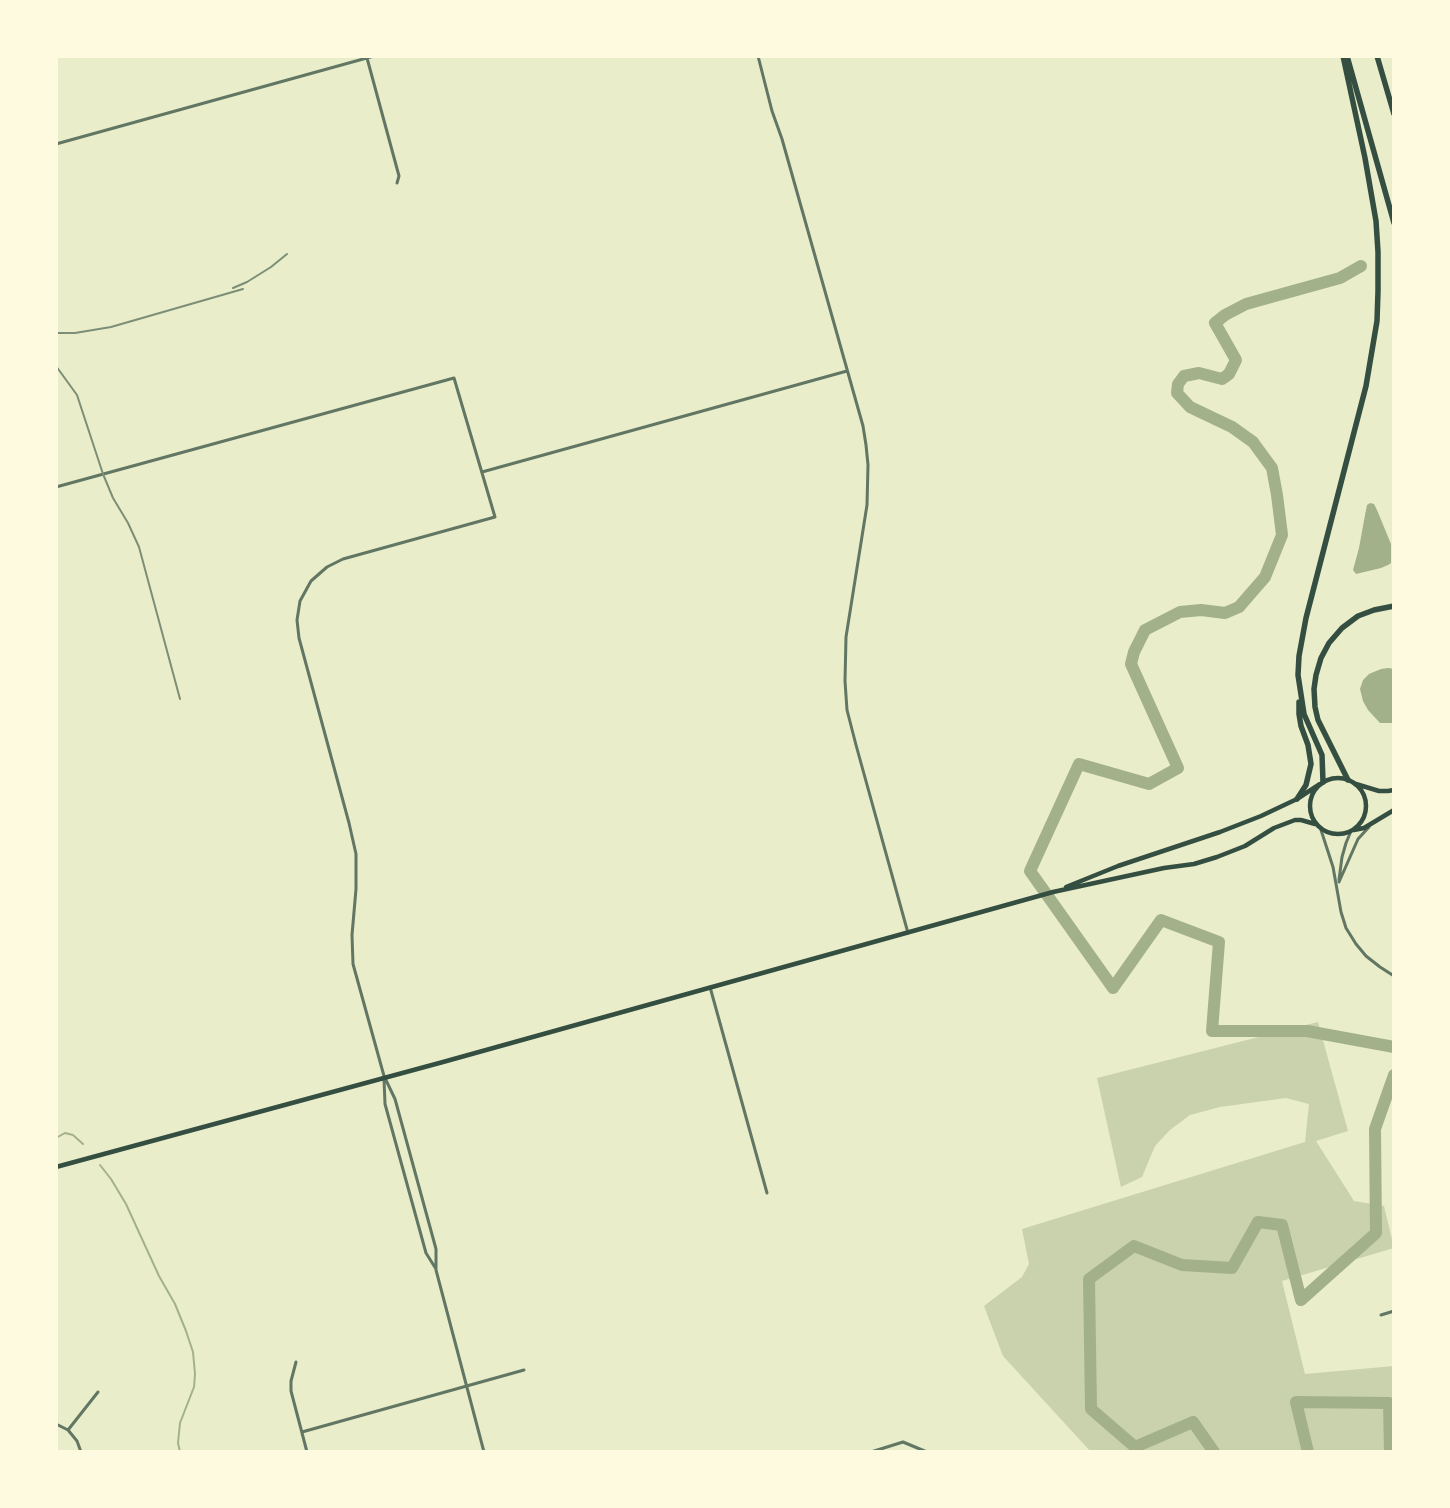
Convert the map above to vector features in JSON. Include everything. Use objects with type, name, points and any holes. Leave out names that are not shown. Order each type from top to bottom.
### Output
[{"type":"highway","points":[[1297,799],[1306,785],[1311,764],[1308,745],[1298,714],[1300,692],[1299,656],[1302,636],[1366,386],[1376,320],[1378,252],[1376,221],[1365,158],[1342,56]]},
{"type":"highway","points":[[1347,56],[1394,223]]},
{"type":"highway","points":[[1377,56],[1394,114]]},
{"type":"highway","points":[[1348,780],[1318,720],[1314,689],[1316,675],[1321,658],[1329,643],[1342,628],[1358,616],[1394,606]]},
{"type":"highway","points":[[1300,692],[1304,714],[1322,755],[1322,782]]},
{"type":"main road","points":[[1053,892],[1118,866],[1220,832],[1261,816],[1297,799],[1331,778],[1348,780],[1378,791],[1394,790]]},
{"type":"main road","points":[[1322,782],[1314,790],[1310,798],[1309,807],[1315,824],[1322,830],[1336,835],[1364,828],[1394,810]]},
{"type":"main road","points":[[1352,831],[1360,824],[1366,807],[1365,798],[1361,790],[1354,783]]},
{"type":"main road","points":[[56,1167],[384,1076],[443,1062],[1053,892],[1217,858],[1245,846],[1274,828],[1295,820],[1315,824]]},
{"type":"street","points":[[56,144],[374,56]]},
{"type":"street","points":[[758,56],[772,111],[782,139],[863,426],[868,485],[867,505],[846,636],[845,681],[847,710],[908,932]]},
{"type":"street","points":[[367,58],[399,176],[397,183]]},
{"type":"street","points":[[482,472],[847,371]]},
{"type":"street","points":[[56,488],[454,378],[495,517],[343,559],[327,567],[311,582],[300,602],[297,620],[299,638],[356,854],[356,889],[352,935],[353,964],[384,1076],[395,1099],[436,1250],[436,1270]]},
{"type":"street","points":[[1338,882],[1358,839],[1373,823]]},
{"type":"street","points":[[1322,830],[1329,850],[1344,922],[1352,939],[1370,960],[1394,976]]},
{"type":"street","points":[[1338,888],[1342,857],[1352,831]]},
{"type":"street","points":[[710,987],[767,1193]]},
{"type":"street","points":[[384,1076],[384,1104],[426,1253],[436,1270],[484,1452]]},
{"type":"street","points":[[1380,1315],[1394,1311]]},
{"type":"street","points":[[296,1362],[291,1381],[291,1391],[307,1452]]},
{"type":"street","points":[[302,1432],[524,1370]]},
{"type":"street","points":[[68,1430],[98,1392]]},
{"type":"street","points":[[56,1424],[68,1430],[77,1441],[81,1452]]},
{"type":"street","points":[[871,1452],[903,1442],[928,1452]]},
{"type":"shaded area","points":[[1370,503],[1374,504],[1391,544],[1391,563],[1381,568],[1356,574],[1353,570],[1367,505]]},
{"type":"shaded area","points":[[1388,668],[1394,669],[1394,723],[1380,723],[1368,710],[1360,689],[1363,680],[1369,674]]},
{"type":"shaded area","points":[[1318,1022],[1348,1131],[1316,1141],[1354,1201],[1384,1206],[1394,1248],[1282,1281],[1305,1374],[1394,1366],[1394,1452],[1091,1452],[1003,1356],[984,1306],[1022,1277],[1029,1264],[1022,1229],[1305,1142],[1309,1104],[1286,1098],[1220,1107],[1190,1115],[1170,1130],[1155,1146],[1142,1177],[1121,1187],[1097,1078]]},
{"type":"waterway","points":[[1361,266],[1340,278],[1246,304],[1225,315],[1215,323],[1236,360],[1229,374],[1222,379],[1199,373],[1184,376],[1178,384],[1177,393],[1190,407],[1232,427],[1253,442],[1272,468],[1282,535],[1265,577],[1239,607],[1225,613],[1201,610],[1180,612],[1145,630],[1134,652],[1131,664],[1178,768],[1149,784],[1079,764],[1030,871],[1113,988],[1161,920],[1219,942],[1212,1031],[1307,1031],[1394,1047]]},
{"type":"waterway","points":[[1214,1452],[1193,1422],[1135,1447],[1091,1409],[1089,1279],[1134,1246],[1182,1265],[1232,1268],[1258,1222],[1282,1225],[1301,1300],[1376,1233],[1375,1129],[1394,1075]]},
{"type":"waterway","points":[[56,1138],[65,1133],[73,1135],[83,1144]]},
{"type":"waterway","points":[[100,1165],[126,1204],[159,1276],[175,1304],[193,1352],[194,1387],[180,1423],[178,1443],[180,1452]]},
{"type":"waterway","points":[[1308,1452],[1296,1402],[1389,1403],[1390,1452]]},
{"type":"railway","points":[[233,288],[247,282],[271,267],[287,254]]},
{"type":"railway","points":[[56,333],[75,333],[111,327],[243,289]]},
{"type":"railway","points":[[56,366],[77,395],[103,474],[113,498],[128,523],[139,547],[180,699]]}]
